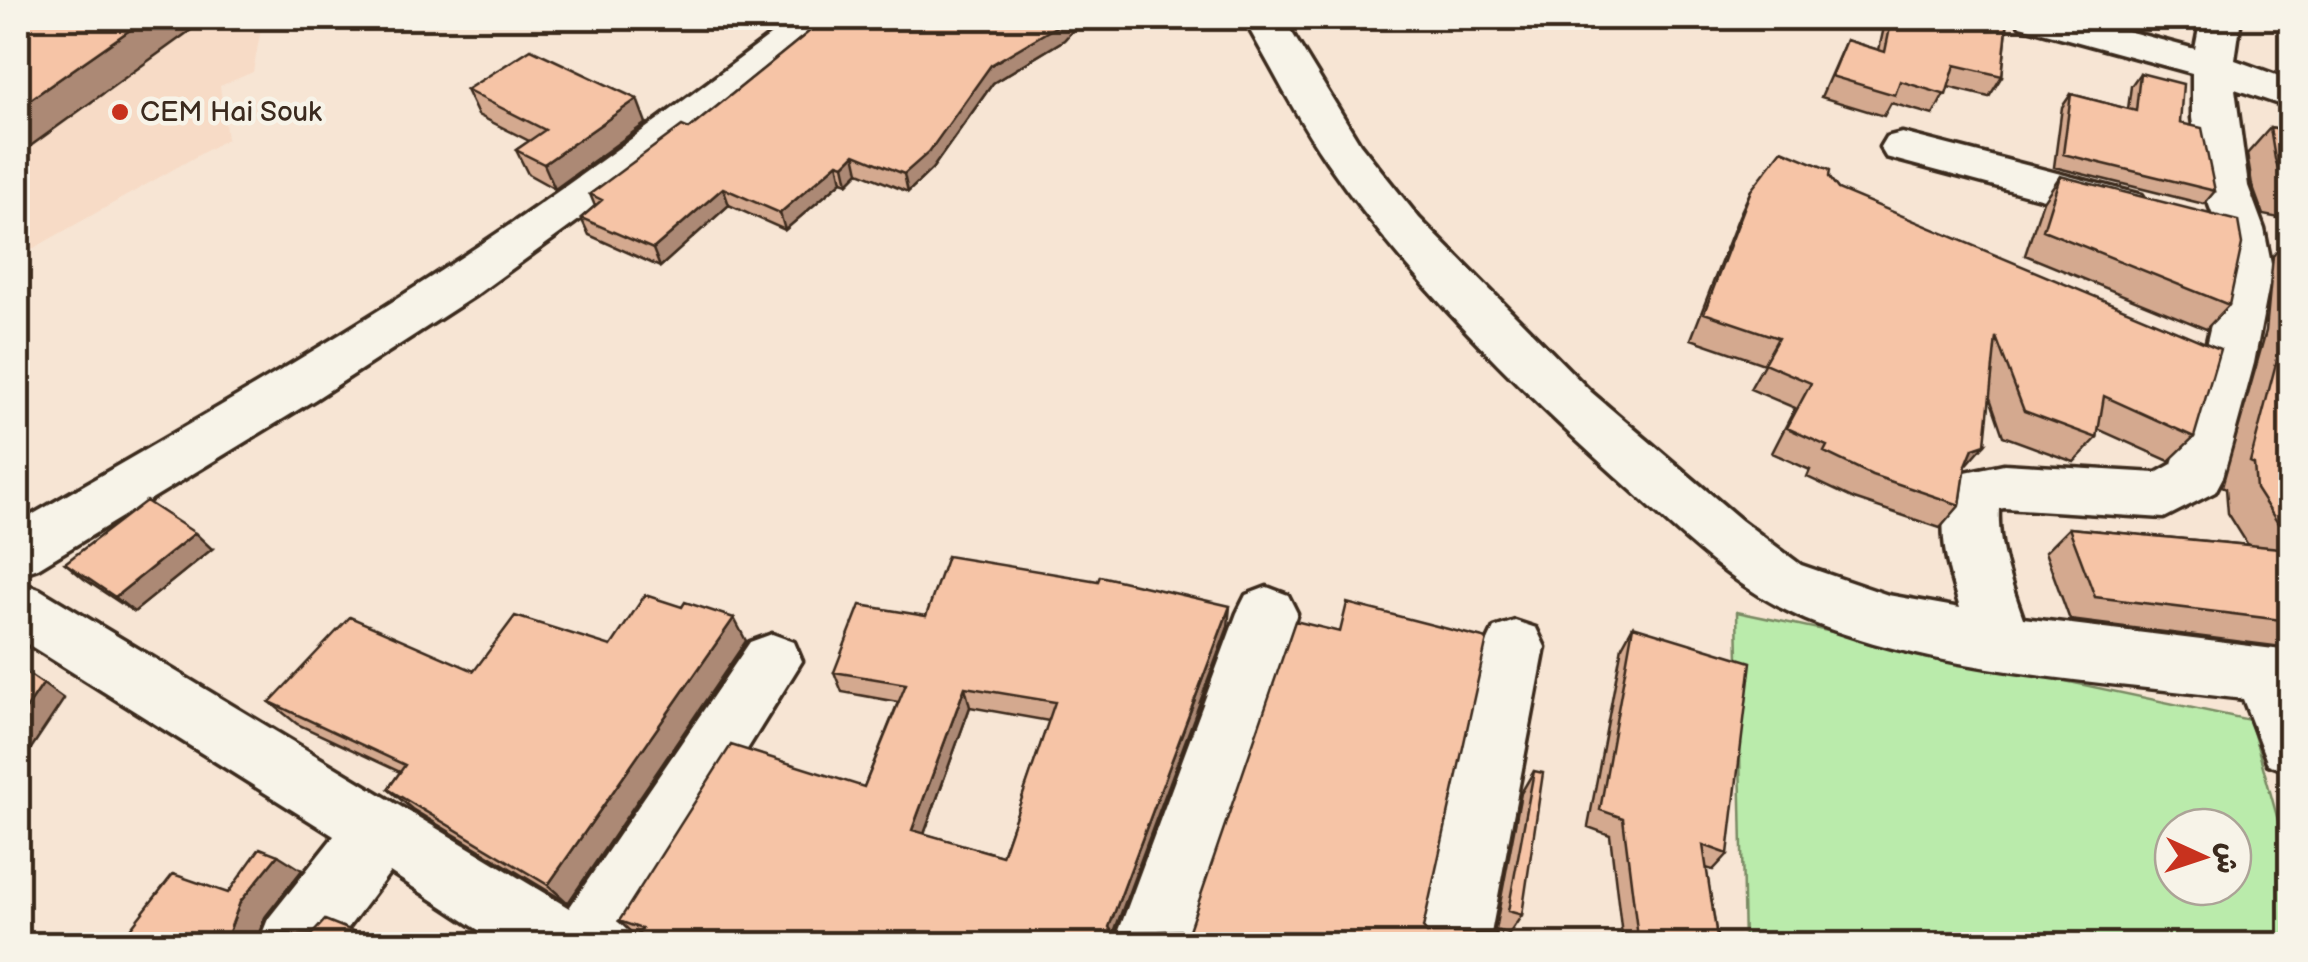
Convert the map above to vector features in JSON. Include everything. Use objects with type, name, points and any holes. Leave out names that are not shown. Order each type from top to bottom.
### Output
[{"type":"street","points":[[18,551],[260,408],[458,283],[612,176],[819,18]]},
{"type":"street","points":[[1264,18],[1343,152],[1402,229],[1572,406],[1721,537],[1780,582],[1837,606],[1888,621],[2001,642],[2278,677],[2290,744]]},
{"type":"street","points":[[2034,18],[2217,42],[2290,95]]},
{"type":"street","points":[[2198,222],[2224,186],[2214,118],[2217,42]]},
{"type":"street","points":[[1902,146],[2198,222],[2290,240]]},
{"type":"street","points":[[2001,642],[1969,524],[1968,503],[1976,490],[2004,486],[2164,496],[2196,478],[2211,357],[2248,269],[2198,222]]},
{"type":"street","points":[[18,607],[562,944]]},
{"type":"street","points":[[1149,944],[1266,612]]},
{"type":"street","points":[[1454,944],[1515,647]]},
{"type":"street","points":[[586,944],[772,661]]},
{"type":"street","points":[[292,944],[382,829]]},
{"type":"shaded area","name":"CEM Hai Souk","points":[[18,18],[263,18],[253,72],[220,86],[227,139],[18,257]]},
{"type":"green space","points":[[1737,612],[2250,720],[2290,863],[2290,944],[1744,944]]},
{"type":"building","points":[[18,18],[147,18],[18,108]]},
{"type":"building","points":[[826,18],[1067,18],[991,65],[929,152],[904,174],[855,154],[844,165],[838,163],[780,213],[723,188],[653,249],[581,218],[602,200],[590,194],[682,126],[689,129]]},
{"type":"building","points":[[1892,18],[2008,18],[2002,76],[1955,65],[1946,95],[1900,81],[1895,95],[1831,76],[1846,40],[1885,52]]},
{"type":"building","points":[[531,49],[637,99],[544,164],[516,150],[545,130],[466,90]]},
{"type":"building","points":[[2140,73],[2183,84],[2180,123],[2202,128],[2215,191],[2063,154],[2071,94],[2136,111]]},
{"type":"building","points":[[2270,128],[2290,132],[2290,189],[2286,189],[2275,159]]},
{"type":"building","points":[[1782,150],[1830,170],[1829,177],[1838,189],[2220,349],[2194,437],[2104,396],[2097,438],[2024,411],[1996,337],[1985,444],[1973,448],[1966,465],[1960,505],[1872,475],[1824,452],[1827,446],[1787,428],[1811,383],[1764,363],[1778,338],[1704,313],[1751,190]]},
{"type":"building","points":[[2060,176],[2238,221],[2242,244],[2229,305],[2043,230]]},
{"type":"building","points":[[2290,310],[2290,542],[2256,489],[2254,464],[2250,462]]},
{"type":"building","points":[[146,501],[195,533],[115,597],[65,563]]},
{"type":"building","points":[[2069,528],[2290,549],[2290,621],[2095,597]]},
{"type":"building","points":[[947,556],[1098,581],[1100,576],[1230,606],[1109,927],[1113,933],[1189,930],[1295,621],[1340,632],[1347,603],[1487,639],[1423,928],[1427,933],[1496,933],[1495,944],[631,944],[642,929],[619,921],[731,745],[864,787],[906,684],[834,672],[860,605],[926,616]],"holes":[[[965,687],[1055,702],[1002,856],[912,830]]]},
{"type":"building","points":[[645,595],[682,607],[685,602],[734,618],[548,885],[388,789],[405,765],[270,702],[350,617],[474,671],[515,616],[611,646]]},
{"type":"building","points":[[1633,626],[1751,662],[1728,854],[1703,845],[1718,944],[1638,938],[1623,818],[1600,810]]},
{"type":"building","points":[[18,667],[43,684],[18,721]]},
{"type":"building","points":[[1534,771],[1543,773],[1522,915],[1508,911]]},
{"type":"building","points":[[260,848],[278,855],[240,902],[229,932],[312,934],[325,920],[385,944],[118,944],[173,874],[228,893]]},
{"type":"place","name":"CEM Hai Souk","points":[[120,112]]}]
